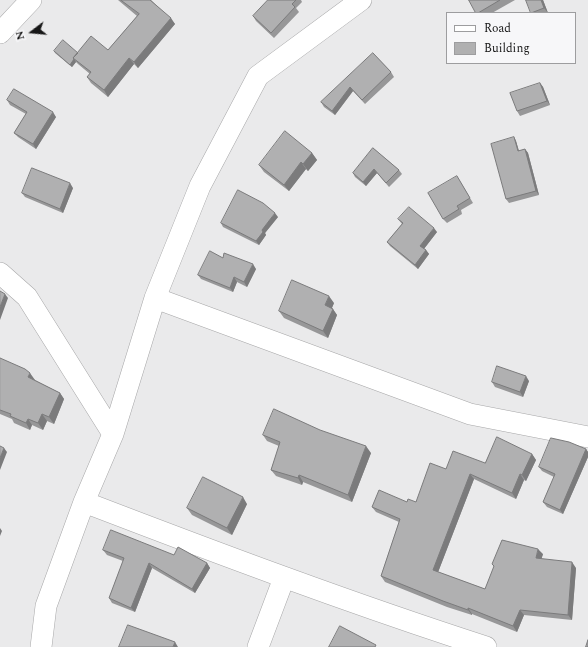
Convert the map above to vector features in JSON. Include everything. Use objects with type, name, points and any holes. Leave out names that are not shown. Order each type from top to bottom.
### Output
[{"type":"street","points":[[0,33],[31,0]]},
{"type":"street","points":[[41,647],[46,606],[84,502],[113,434],[155,298],[200,186],[258,76],[361,0]]},
{"type":"street","points":[[0,273],[26,297],[113,434]]},
{"type":"street","points":[[155,298],[470,414],[588,437]]},
{"type":"street","points":[[84,502],[284,578],[412,623],[486,647]]},
{"type":"street","points":[[258,647],[284,578]]},
{"type":"building","points":[[121,0],[150,0],[171,18],[134,62],[129,58],[104,90],[87,77],[91,72],[73,58],[91,36],[108,50],[139,14]]},
{"type":"building","points":[[268,0],[296,0],[292,4],[295,7],[271,33],[253,16]]},
{"type":"building","points":[[469,0],[500,0],[480,12],[475,12]]},
{"type":"building","points":[[526,0],[541,0],[544,8],[531,12]]},
{"type":"building","points":[[63,40],[78,53],[73,58],[74,59],[70,65],[54,51]]},
{"type":"building","points":[[373,53],[391,72],[362,100],[350,87],[332,111],[321,102]]},
{"type":"building","points":[[540,83],[547,101],[517,111],[510,93]]},
{"type":"building","points":[[14,89],[53,112],[33,144],[14,133],[27,112],[7,100]]},
{"type":"building","points":[[285,131],[312,153],[303,164],[301,162],[284,185],[259,165]]},
{"type":"building","points":[[514,137],[518,151],[525,149],[536,191],[506,199],[491,144]]},
{"type":"building","points":[[373,148],[399,170],[386,183],[374,169],[363,182],[353,173]]},
{"type":"building","points":[[32,168],[70,183],[60,209],[22,193]]},
{"type":"building","points":[[457,176],[470,198],[457,206],[459,209],[443,219],[428,193]]},
{"type":"building","points":[[238,190],[263,203],[275,213],[262,230],[263,232],[256,241],[221,223]]},
{"type":"building","points":[[409,207],[434,228],[420,246],[426,250],[415,265],[387,242],[403,223],[398,219]]},
{"type":"building","points":[[210,251],[223,258],[224,253],[253,264],[244,282],[234,277],[230,288],[198,275]]},
{"type":"building","points":[[292,280],[329,296],[325,305],[333,309],[323,331],[279,311]]},
{"type":"building","points":[[0,291],[5,294],[0,307]]},
{"type":"building","points":[[0,358],[25,369],[30,373],[28,377],[60,393],[49,417],[42,414],[38,423],[28,419],[26,423],[10,416],[11,414],[0,410]]},
{"type":"building","points":[[497,366],[526,376],[520,392],[492,382]]},
{"type":"building","points":[[274,409],[320,430],[366,446],[348,495],[299,475],[298,478],[271,470],[280,442],[263,435]]},
{"type":"building","points":[[497,437],[532,454],[522,475],[520,474],[512,493],[470,474],[433,570],[485,589],[494,566],[492,564],[502,540],[538,549],[536,558],[572,562],[568,615],[520,610],[513,626],[468,608],[468,610],[443,601],[381,576],[400,519],[372,507],[379,490],[407,502],[408,499],[416,502],[430,463],[446,469],[453,451],[485,463]]},
{"type":"building","points":[[551,438],[569,442],[586,449],[560,510],[543,502],[555,474],[539,467]]},
{"type":"building","points":[[0,446],[4,448],[0,458]]},
{"type":"building","points":[[203,477],[243,497],[227,528],[187,508]]},
{"type":"building","points":[[111,530],[174,555],[178,547],[207,563],[192,589],[149,563],[131,608],[109,598],[124,558],[103,550]]},
{"type":"building","points":[[128,625],[175,642],[173,647],[119,647]]},
{"type":"building","points":[[340,626],[376,645],[375,647],[329,647]]}]
